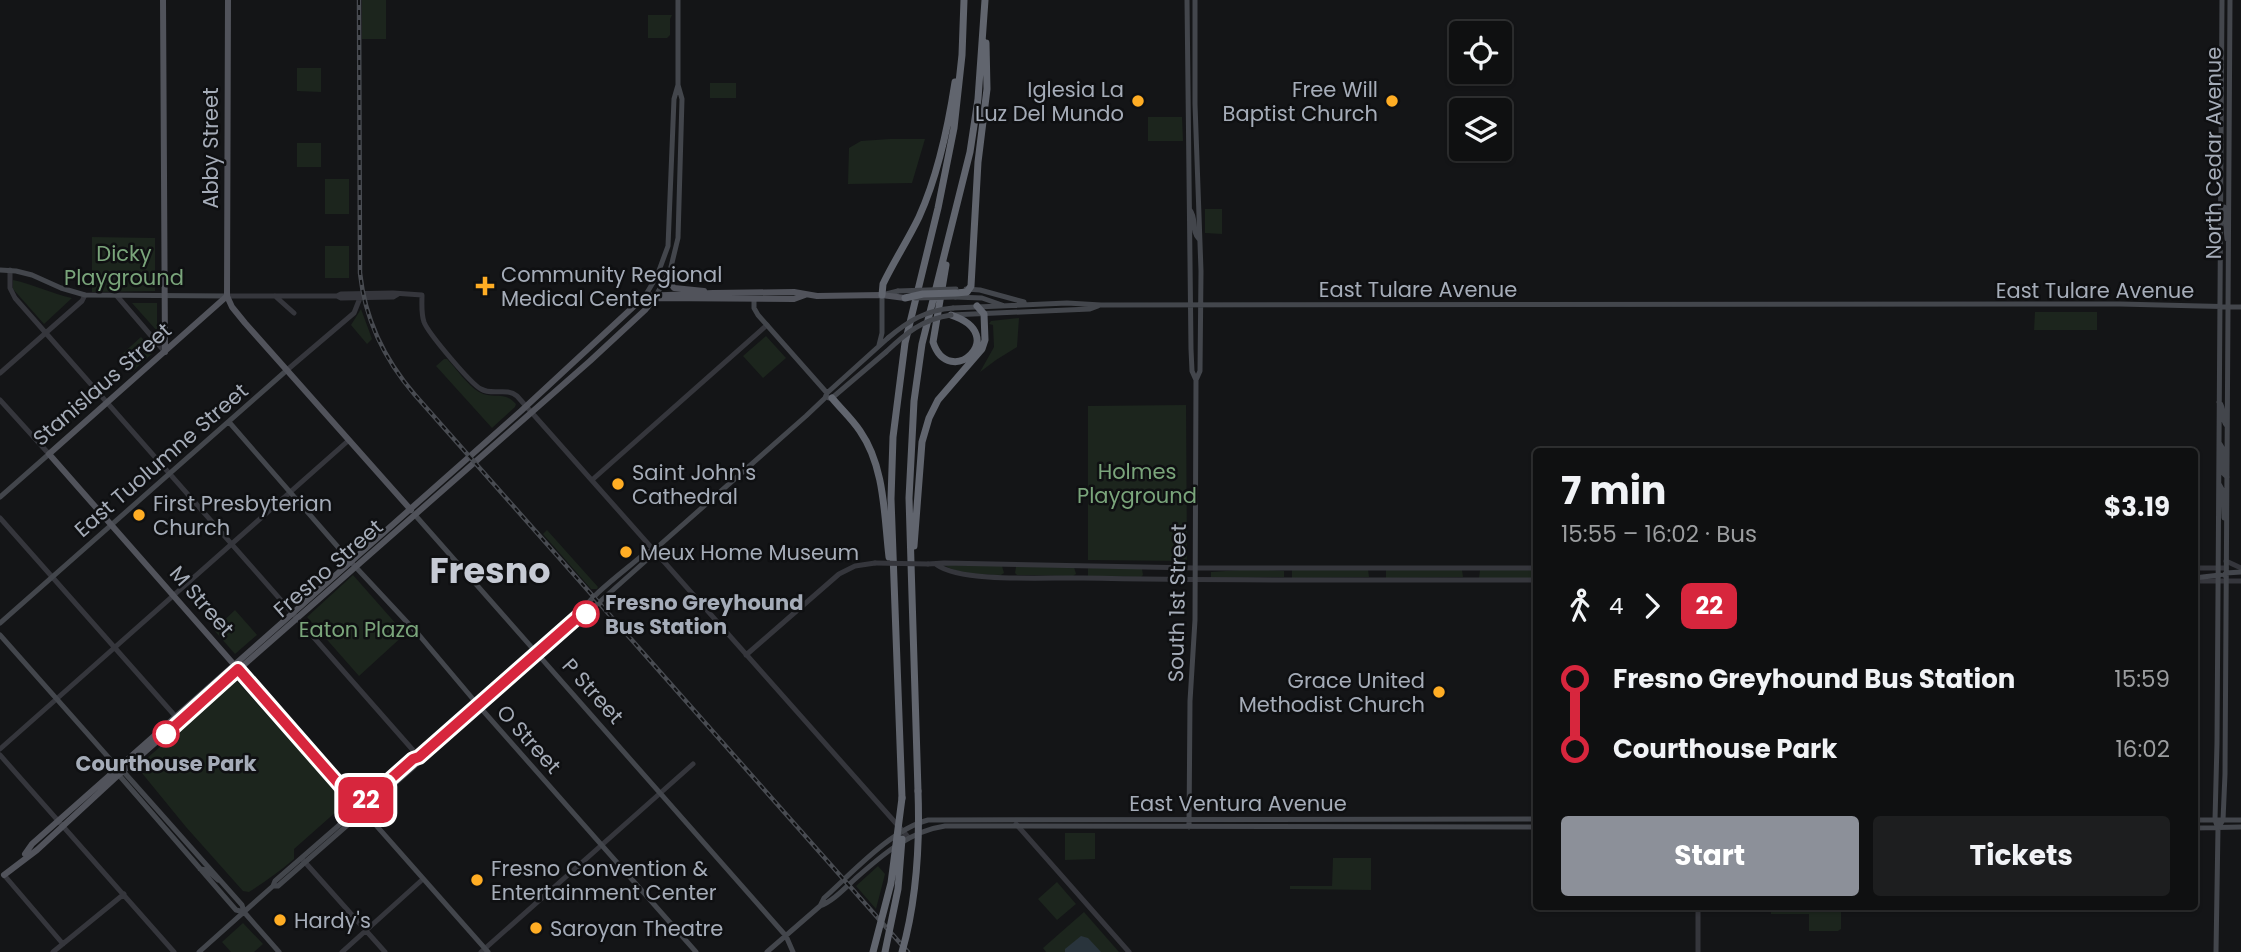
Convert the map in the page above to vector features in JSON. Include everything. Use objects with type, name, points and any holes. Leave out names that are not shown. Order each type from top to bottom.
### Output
[{"type":"highway","points":[[882,295],[884,281],[923,206],[937,164],[954,87],[964,0]]},
{"type":"highway","points":[[885,952],[900,876],[902,795],[891,499],[896,400],[911,311],[938,208],[954,128],[964,0]]},
{"type":"highway","points":[[903,952],[917,873],[918,791],[909,498],[914,401],[922,344],[970,152],[978,99],[985,0]]},
{"type":"highway","points":[[900,296],[964,293],[970,289],[978,162],[987,89],[985,0]]},
{"type":"highway","points":[[953,313],[971,324],[977,339],[976,347],[970,356],[954,362],[943,358],[933,340],[956,213]]},
{"type":"highway","points":[[911,588],[925,430],[933,408],[981,352],[985,340],[984,314],[977,306]]},
{"type":"highway","points":[[828,396],[860,431],[878,469],[896,612]]},
{"type":"highway","points":[[873,952],[891,883],[902,795]]},
{"type":"main road","points":[[163,0],[165,352]]},
{"type":"main road","name":"Abby Street","points":[[227,296],[228,0]]},
{"type":"main road","points":[[678,0],[678,85],[674,99],[668,246],[657,276],[645,296],[794,299],[807,295]]},
{"type":"main road","name":"South 1st Street","points":[[1188,0],[1192,370],[1196,380],[1195,623],[1190,708],[1189,827]]},
{"type":"main road","name":"South 1st Street","points":[[1195,0],[1201,305],[1200,371],[1196,380]]},
{"type":"main road","name":"North Cedar Avenue","points":[[2219,443],[2222,0]]},
{"type":"main road","name":"North Cedar Avenue","points":[[2227,477],[2230,0]]},
{"type":"main road","points":[[2222,15],[2226,23],[2226,42],[2230,47]]},
{"type":"main road","points":[[2222,47],[2227,52],[2227,74],[2230,79]]},
{"type":"main road","points":[[678,85],[682,99],[678,238],[669,281],[674,288],[713,293]]},
{"type":"main road","points":[[2221,194],[2225,236],[2229,240]]},
{"type":"main road","points":[[1190,210],[1194,216],[1195,235],[1199,239]]},
{"type":"main road","points":[[0,271],[32,275],[85,295],[227,296]]},
{"type":"main road","points":[[655,297],[670,271]]},
{"type":"main road","points":[[970,289],[1034,304]]},
{"type":"main road","points":[[655,297],[743,292],[900,296]]},
{"type":"main road","points":[[707,299],[737,296],[743,292]]},
{"type":"main road","points":[[754,299],[757,296],[786,293]]},
{"type":"main road","points":[[956,293],[982,298],[1021,313]]},
{"type":"main road","points":[[877,348],[882,333],[882,295]]},
{"type":"main road","name":"Stanislaus Street","points":[[0,497],[227,296]]},
{"type":"main road","name":"P Street","points":[[227,296],[236,313],[786,936],[793,952]]},
{"type":"main road","name":"Fresno Street","points":[[178,719],[188,715],[236,667],[528,408],[645,296]]},
{"type":"main road","name":"Fresno Street","points":[[528,408],[590,361],[645,310],[655,297]]},
{"type":"main road","points":[[754,299],[756,311],[828,396]]},
{"type":"main road","name":"East Tulare Avenue","points":[[953,313],[977,306],[1034,304],[1071,307],[1092,304],[2120,304],[2241,307]]},
{"type":"main road","name":"East Tulare Avenue","points":[[953,313],[1040,312],[1067,306],[1090,309],[1101,305]]},
{"type":"main road","points":[[199,952],[273,886],[275,881],[417,764],[419,757],[580,615],[583,608],[646,552],[653,551],[828,396],[888,338],[920,315],[934,310],[953,313]]},
{"type":"main road","points":[[828,396],[915,327],[933,318],[953,313]]},
{"type":"main road","name":"East Tuolumne Street","points":[[0,624],[287,370]]},
{"type":"main road","points":[[2219,402],[2223,406],[2223,422],[2227,426]]},
{"type":"main road","name":"O Street","points":[[229,422],[696,952]]},
{"type":"main road","points":[[2218,828],[2223,820],[2225,774],[2227,531],[2227,477],[2223,473],[2223,449],[2219,443]]},
{"type":"main road","points":[[2216,952],[2219,443]]},
{"type":"main road","name":"M Street","points":[[49,454],[485,951]]},
{"type":"main road","points":[[2219,484],[2223,491],[2223,514],[2227,531]]},
{"type":"main road","points":[[2226,567],[2241,570]]},
{"type":"main road","points":[[2218,579],[2226,567]]},
{"type":"main road","points":[[2198,580],[2218,579]]},
{"type":"main road","points":[[0,635],[236,910],[244,912]]},
{"type":"main road","name":"Fresno Street","points":[[4,875],[37,850],[60,823],[178,719],[209,686],[236,667]]},
{"type":"main road","points":[[188,715],[187,710],[209,686]]},
{"type":"main road","points":[[119,771],[226,886],[242,905],[244,912],[279,952]]},
{"type":"main road","name":"East Ventura Avenue","points":[[902,830],[939,818],[1533,819]]},
{"type":"main road","points":[[2198,820],[2241,820]]},
{"type":"main road","name":"East Ventura Avenue","points":[[820,906],[828,903],[867,869],[909,838],[925,830],[945,826],[1533,827]]},
{"type":"main road","points":[[2198,828],[2241,827]]},
{"type":"main road","points":[[767,952],[902,830]]},
{"type":"main road","points":[[200,869],[207,870],[212,877],[226,886]]},
{"type":"street","points":[[10,271],[12,294],[419,757]]},
{"type":"street","points":[[337,296],[341,293],[422,295],[426,327],[477,386],[487,391],[511,392],[528,408],[909,838]]},
{"type":"street","points":[[227,296],[359,298],[394,297],[398,294]]},
{"type":"street","points":[[0,373],[82,301],[85,295]]},
{"type":"street","points":[[117,296],[165,352]]},
{"type":"street","points":[[275,296],[294,313]]},
{"type":"street","points":[[343,320],[354,307],[350,298]]},
{"type":"street","name":"East Tuolumne Street","points":[[287,370],[343,320],[347,320],[355,311],[359,298]]},
{"type":"street","points":[[592,480],[767,325]]},
{"type":"street","name":"M Street","points":[[0,400],[49,454]]},
{"type":"street","points":[[0,749],[349,440]]},
{"type":"street","points":[[0,518],[178,719]]},
{"type":"street","points":[[746,655],[839,574],[855,566],[875,563],[1195,568],[1533,568]]},
{"type":"street","points":[[936,564],[949,572],[965,575],[1195,580],[1533,580]]},
{"type":"street","points":[[2198,568],[2234,566],[2241,570]]},
{"type":"street","points":[[1287,568],[1287,580]]},
{"type":"street","points":[[2218,579],[2241,581]]},
{"type":"street","points":[[0,755],[174,952]]},
{"type":"street","points":[[485,951],[693,764]]},
{"type":"street","points":[[1012,819],[1129,952]]},
{"type":"street","points":[[303,860],[385,952]]},
{"type":"street","points":[[4,875],[63,944]]},
{"type":"street","points":[[342,952],[423,879]]},
{"type":"street","points":[[53,952],[124,894]]},
{"type":"street","points":[[1698,910],[1698,952]]},
{"type":"green space","points":[[362,0],[386,0],[386,39],[362,39]]},
{"type":"green space","points":[[648,15],[672,15],[670,35],[667,38],[648,38]]},
{"type":"green space","points":[[297,68],[321,68],[321,92],[297,91]]},
{"type":"green space","points":[[710,83],[736,83],[736,98],[710,98]]},
{"type":"green space","points":[[1148,117],[1182,117],[1183,141],[1148,141]]},
{"type":"green space","points":[[925,139],[912,183],[848,184],[849,148],[861,141]]},
{"type":"green space","points":[[297,143],[321,143],[321,167],[297,167]]},
{"type":"green space","points":[[325,179],[349,179],[349,214],[325,214]]},
{"type":"green space","points":[[1205,209],[1222,209],[1222,234],[1205,233]]},
{"type":"green space","name":"Dicky Playground","points":[[92,237],[155,238],[155,291],[92,292]]},
{"type":"green space","points":[[325,246],[349,246],[349,278],[325,278]]},
{"type":"green space","points":[[13,280],[72,298],[44,324],[13,289]]},
{"type":"green space","points":[[132,303],[157,303],[157,331]]},
{"type":"green space","points":[[361,309],[372,339],[367,344],[351,325]]},
{"type":"green space","points":[[2035,312],[2097,312],[2097,330],[2034,330]]},
{"type":"green space","points":[[1019,318],[1017,347],[980,372],[994,347],[993,325],[989,324],[991,321]]},
{"type":"green space","points":[[766,336],[786,358],[763,378],[743,356]]},
{"type":"green space","points":[[141,337],[155,351],[133,371],[120,356]]},
{"type":"green space","points":[[444,359],[479,392],[507,397],[516,404],[515,407],[492,428],[436,366]]},
{"type":"green space","name":"Holmes Playground","points":[[1186,405],[1187,561],[1088,560],[1088,406]]},
{"type":"green space","points":[[547,530],[597,589],[591,589],[543,534]]},
{"type":"green space","points":[[943,565],[1002,566],[1004,573],[971,573]]},
{"type":"green space","points":[[1016,567],[1074,567],[1076,574],[1017,575]]},
{"type":"green space","points":[[1088,568],[1142,569],[1143,575],[1088,576]]},
{"type":"green space","points":[[1254,569],[1284,571],[1284,577],[1211,578],[1211,572]]},
{"type":"green space","points":[[1292,569],[1368,569],[1369,577],[1292,578]]},
{"type":"green space","points":[[1386,570],[1462,570],[1463,577],[1386,578]]},
{"type":"green space","points":[[1480,570],[1533,570],[1533,578],[1479,578]]},
{"type":"green space","name":"Eaton Plaza","points":[[353,575],[405,634],[359,676],[307,617]]},
{"type":"green space","points":[[235,610],[257,635],[235,654],[214,630]]},
{"type":"green space","name":"Courthouse Park","points":[[236,680],[346,803],[294,849],[294,859],[249,892],[243,891],[137,767]]},
{"type":"green space","points":[[1065,833],[1095,833],[1095,859],[1065,860]]},
{"type":"green space","points":[[1333,858],[1371,858],[1371,890],[1290,889],[1290,886],[1332,886]]},
{"type":"green space","points":[[878,866],[885,874],[876,909],[856,886]]},
{"type":"green space","points":[[1057,882],[1076,904],[1057,920],[1038,899]]},
{"type":"green space","points":[[1771,910],[1841,910],[1841,929],[1809,931],[1809,914],[1771,914]]},
{"type":"green space","points":[[1084,912],[1119,952],[1046,952],[1043,948]]},
{"type":"green space","points":[[243,923],[263,944],[254,952],[231,952],[222,942]]},
{"type":"shaded area","points":[[1081,936],[1088,938],[1101,952],[1065,952],[1065,949]]},
{"type":"railway","points":[[359,0],[360,273],[366,307],[385,353],[415,395],[908,952]]},
{"type":"bus line","name":"22","points":[[166,734],[238,669],[359,807],[580,615],[586,614]]},
{"type":"place","name":"Iglesia La Luz Del Mundo","points":[[1138,101]]},
{"type":"place","name":"Free Will Baptist Church","points":[[1392,101]]},
{"type":"place","name":"Community Regional Medical Center","points":[[485,286]]},
{"type":"place","name":"Saint John's Cathedral","points":[[618,484]]},
{"type":"place","name":"First Presbyterian Church","points":[[139,515]]},
{"type":"place","name":"Meux Home Museum","points":[[626,552]]},
{"type":"place","name":"Fresno Greyhound Bus Station","points":[[586,614]]},
{"type":"place","name":"Grace United Methodist Church","points":[[1439,692]]},
{"type":"place","name":"Courthouse Park","points":[[166,734]]},
{"type":"place","name":"Fresno Convention & Entertainment Center","points":[[477,880]]},
{"type":"place","name":"Hardy's","points":[[280,920]]},
{"type":"place","name":"Saroyan Theatre","points":[[536,928]]},
{"type":"district","name":"Fresno","points":[[490,570]]}]
